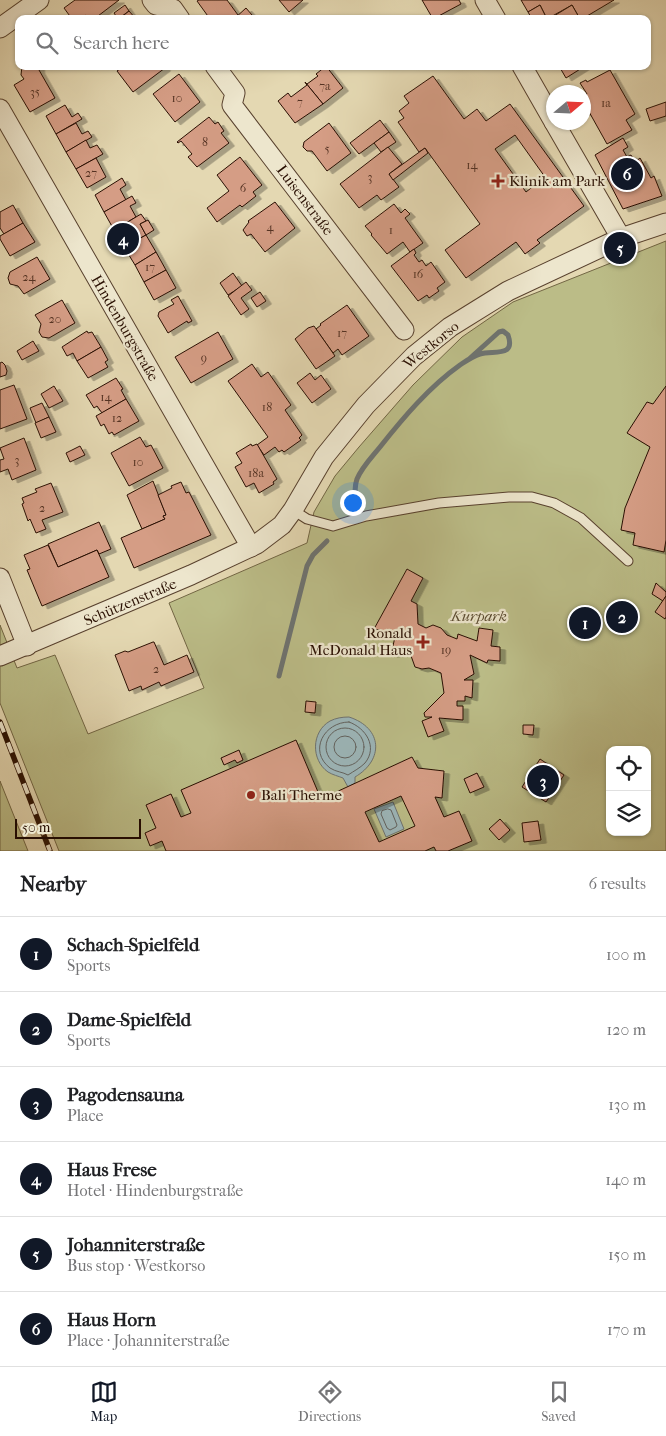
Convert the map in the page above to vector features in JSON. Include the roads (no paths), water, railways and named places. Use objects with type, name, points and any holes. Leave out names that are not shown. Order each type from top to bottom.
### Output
[{"type":"street","points":[[18,15],[39,0]]},
{"type":"street","points":[[152,0],[156,5],[173,9],[177,15]]},
{"type":"street","points":[[485,0],[494,15]]},
{"type":"street","points":[[0,28],[15,17]]},
{"type":"street","name":"Luisenstraße","points":[[218,70],[235,93],[232,105],[404,330]]},
{"type":"street","points":[[524,70],[546,108]]},
{"type":"street","name":"Hindenburgstraße","points":[[0,109],[254,545]]},
{"type":"street","points":[[559,130],[622,238]]},
{"type":"street","name":"Westkorso","points":[[254,545],[282,525],[324,457],[366,405],[414,356],[450,327],[508,291],[622,238],[666,223]]},
{"type":"street","name":"Schützenstraße","points":[[14,651],[192,576],[254,545]]},
{"type":"street","points":[[0,578],[14,651]]},
{"type":"lane","points":[[293,510],[307,519],[333,526],[366,516],[439,502],[532,497],[554,503],[581,518],[628,561]]},
{"type":"water","points":[[349,717],[360,722],[368,729],[376,745],[371,762],[355,777],[355,783],[348,787],[343,778],[328,772],[322,767],[318,761],[316,746],[319,732],[324,726],[335,719]]},
{"type":"water","points":[[393,802],[404,829],[386,837],[374,809]]},
{"type":"waterway","points":[[356,505],[355,488],[359,475],[367,462],[407,414],[438,383],[467,360],[470,359],[472,357],[480,354],[506,350],[510,342],[508,335],[503,331],[499,332],[468,360]]},
{"type":"waterway","points":[[279,676],[307,566],[313,555],[327,541]]},
{"type":"railway","points":[[0,722],[50,851]]},
{"type":"place","name":"Haus Horn","points":[[627,174]]},
{"type":"place","name":"Klinik am Park","points":[[498,181]]},
{"type":"place","name":"Haus Frese","points":[[123,239]]},
{"type":"place","name":"Johanniterstraße","points":[[620,248]]},
{"type":"place","name":"Dame-Spielfeld","points":[[622,617]]},
{"type":"place","name":"Schach-Spielfeld","points":[[585,623]]},
{"type":"place","name":"Ronald McDonald Haus","points":[[423,642]]},
{"type":"place","name":"Pagodensauna","points":[[543,781]]},
{"type":"place","name":"Bali Therme","points":[[251,795]]},
{"type":"park label","name":"Kurpark","points":[[479,616]]}]
